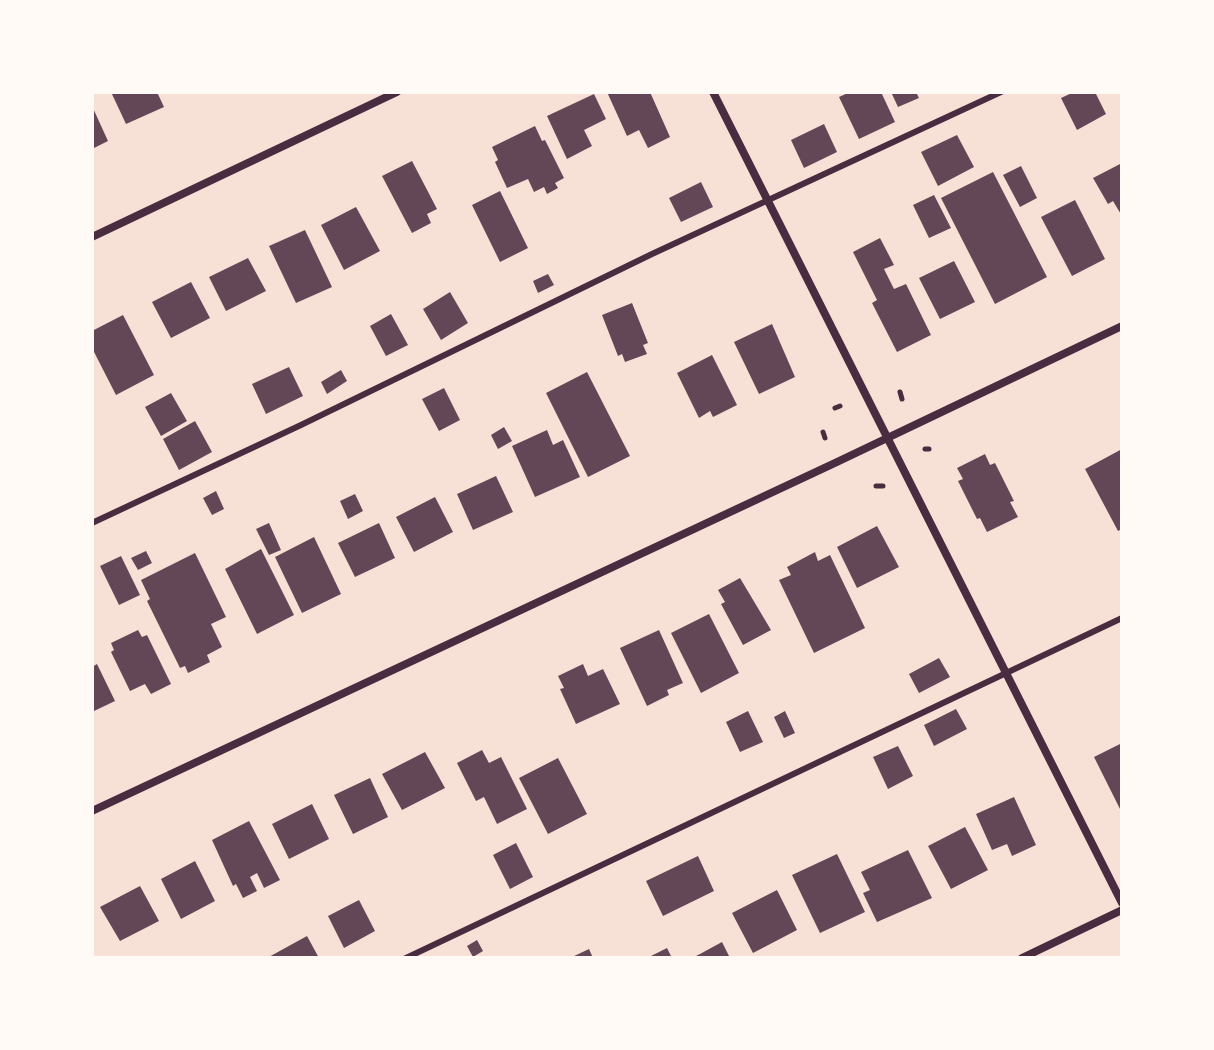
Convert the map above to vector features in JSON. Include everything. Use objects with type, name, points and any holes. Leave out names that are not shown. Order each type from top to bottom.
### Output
[{"type":"street","points":[[92,237],[397,92]]},
{"type":"street","points":[[713,92],[1122,903]]},
{"type":"street","points":[[92,811],[1122,326]]},
{"type":"street","points":[[1022,958],[1122,910]]},
{"type":"lane","points":[[92,523],[652,254],[1001,92]]},
{"type":"lane","points":[[406,958],[1122,618]]},
{"type":"path","points":[[900,392],[902,399]]},
{"type":"building","points":[[111,92],[157,92],[164,107],[126,124]]},
{"type":"building","points":[[607,92],[650,92],[670,137],[648,148],[639,130],[627,136]]},
{"type":"building","points":[[850,92],[881,92],[895,122],[859,139],[839,97]]},
{"type":"building","points":[[891,92],[916,92],[919,98],[898,107]]},
{"type":"building","points":[[1074,92],[1095,92],[1106,114],[1077,130],[1061,98]]},
{"type":"building","points":[[594,94],[606,119],[584,130],[592,146],[567,159],[547,116]]},
{"type":"building","points":[[92,106],[108,141],[92,149]]},
{"type":"building","points":[[824,124],[837,152],[804,168],[791,140]]},
{"type":"building","points":[[535,126],[564,178],[555,183],[558,188],[547,194],[544,187],[534,192],[528,179],[507,188],[492,147]]},
{"type":"building","points":[[957,135],[974,167],[938,186],[921,152]]},
{"type":"building","points":[[412,161],[437,209],[427,214],[431,223],[412,233],[382,176]]},
{"type":"building","points":[[1122,163],[1122,216],[1113,201],[1108,204],[1093,178]]},
{"type":"building","points":[[1021,166],[1037,198],[1020,207],[1003,175]]},
{"type":"building","points":[[993,172],[1047,277],[995,304],[941,198]]},
{"type":"building","points":[[701,182],[713,207],[681,222],[669,198]]},
{"type":"building","points":[[500,191],[528,248],[500,262],[472,205]]},
{"type":"building","points":[[934,195],[951,228],[929,238],[913,205]]},
{"type":"building","points":[[1075,200],[1105,259],[1072,276],[1041,217]]},
{"type":"building","points":[[356,207],[380,251],[344,270],[321,225]]},
{"type":"building","points":[[305,230],[332,287],[296,303],[269,246]]},
{"type":"building","points":[[880,238],[894,265],[884,269],[894,289],[906,284],[931,335],[897,352],[872,303],[877,300],[853,252]]},
{"type":"building","points":[[248,258],[266,291],[226,311],[209,277]]},
{"type":"building","points":[[954,261],[975,302],[940,319],[919,278]]},
{"type":"building","points":[[548,274],[554,285],[538,293],[533,281]]},
{"type":"building","points":[[191,282],[210,318],[171,338],[152,302]]},
{"type":"building","points":[[450,292],[468,323],[441,340],[423,309]]},
{"type":"building","points":[[632,303],[648,343],[643,345],[647,354],[625,362],[622,354],[618,356],[602,315]]},
{"type":"building","points":[[391,314],[408,345],[386,356],[370,326]]},
{"type":"building","points":[[123,315],[154,375],[116,395],[92,348],[92,331]]},
{"type":"building","points":[[772,324],[795,377],[759,394],[734,342]]},
{"type":"building","points":[[712,355],[737,405],[713,417],[710,411],[699,418],[677,373]]},
{"type":"building","points":[[289,367],[303,396],[266,414],[252,384]]},
{"type":"building","points":[[341,370],[347,381],[327,394],[321,382]]},
{"type":"building","points":[[587,372],[630,456],[588,477],[546,393]]},
{"type":"building","points":[[444,388],[460,420],[439,431],[422,399]]},
{"type":"building","points":[[171,393],[187,421],[161,436],[145,407]]},
{"type":"building","points":[[195,421],[212,452],[179,470],[163,439]]},
{"type":"building","points":[[504,427],[512,441],[498,449],[491,435]]},
{"type":"building","points":[[547,430],[553,445],[563,440],[580,477],[535,497],[512,446]]},
{"type":"building","points":[[1122,449],[1122,529],[1118,531],[1085,469]]},
{"type":"building","points":[[985,454],[990,465],[995,463],[1014,501],[1010,502],[1018,517],[987,532],[958,481],[963,479],[957,468]]},
{"type":"building","points":[[496,476],[513,512],[473,530],[457,494]]},
{"type":"building","points":[[216,491],[224,509],[212,515],[203,498]]},
{"type":"building","points":[[355,494],[363,511],[348,519],[340,501]]},
{"type":"building","points":[[435,497],[453,532],[414,552],[396,517]]},
{"type":"building","points":[[269,523],[281,550],[269,555],[256,529]]},
{"type":"building","points":[[379,523],[395,558],[355,577],[338,543]]},
{"type":"building","points":[[877,526],[899,567],[857,588],[837,547]]},
{"type":"building","points":[[314,537],[341,594],[302,613],[275,557]]},
{"type":"building","points":[[261,549],[294,615],[257,634],[225,569]]},
{"type":"building","points":[[146,551],[152,563],[138,570],[131,558]]},
{"type":"building","points":[[815,552],[818,561],[830,555],[865,628],[814,653],[779,580],[791,575],[787,567]]},
{"type":"building","points":[[195,553],[226,617],[211,624],[222,647],[207,655],[210,662],[188,673],[185,666],[180,668],[147,601],[150,599],[141,580]]},
{"type":"building","points":[[121,556],[140,595],[119,605],[100,566]]},
{"type":"building","points":[[740,578],[771,630],[743,645],[721,604],[725,602],[718,590]]},
{"type":"building","points":[[709,614],[739,673],[701,693],[671,633]]},
{"type":"building","points":[[138,630],[142,637],[147,635],[171,684],[151,694],[145,684],[130,691],[111,652],[114,650],[111,643]]},
{"type":"building","points":[[659,630],[683,683],[667,690],[669,695],[647,706],[620,648]]},
{"type":"building","points":[[939,658],[950,677],[919,693],[909,674]]},
{"type":"building","points":[[97,664],[115,701],[92,712],[92,667]]},
{"type":"building","points":[[583,664],[588,676],[603,669],[620,704],[576,724],[560,689],[564,688],[558,676]]},
{"type":"building","points":[[956,709],[967,729],[934,746],[924,725]]},
{"type":"building","points":[[748,711],[763,742],[740,752],[726,722]]},
{"type":"building","points":[[785,711],[795,733],[784,738],[774,717]]},
{"type":"building","points":[[1122,743],[1122,813],[1094,757]]},
{"type":"building","points":[[898,746],[913,776],[888,789],[873,757]]},
{"type":"building","points":[[482,750],[489,763],[501,757],[527,809],[497,824],[484,797],[476,801],[457,763]]},
{"type":"building","points":[[425,752],[445,788],[402,810],[382,774]]},
{"type":"building","points":[[558,758],[587,814],[548,834],[519,778]]},
{"type":"building","points":[[370,778],[388,817],[353,834],[334,795]]},
{"type":"building","points":[[1014,797],[1036,845],[1012,856],[1007,844],[992,850],[976,814]]},
{"type":"building","points":[[312,804],[329,839],[289,859],[272,824]]},
{"type":"building","points":[[249,821],[280,880],[264,888],[257,873],[250,877],[257,891],[243,898],[236,884],[233,886],[212,840]]},
{"type":"building","points":[[965,827],[988,870],[951,889],[928,846]]},
{"type":"building","points":[[516,843],[533,877],[510,889],[493,855]]},
{"type":"building","points":[[908,850],[932,898],[877,922],[863,893],[870,890],[861,872]]},
{"type":"building","points":[[837,854],[865,912],[820,933],[792,875]]},
{"type":"building","points":[[698,856],[714,891],[663,916],[646,881]]},
{"type":"building","points":[[195,861],[215,901],[181,919],[161,879]]},
{"type":"building","points":[[140,886],[159,921],[120,941],[100,907]]},
{"type":"building","points":[[777,890],[797,930],[753,953],[732,913]]},
{"type":"building","points":[[359,900],[375,931],[344,948],[328,916]]},
{"type":"building","points":[[307,936],[319,958],[267,958]]},
{"type":"building","points":[[477,940],[483,951],[473,957],[467,946]]},
{"type":"building","points":[[722,942],[730,958],[692,958],[700,954]]},
{"type":"building","points":[[667,948],[672,958],[647,958]]},
{"type":"building","points":[[589,949],[593,958],[570,958]]}]
